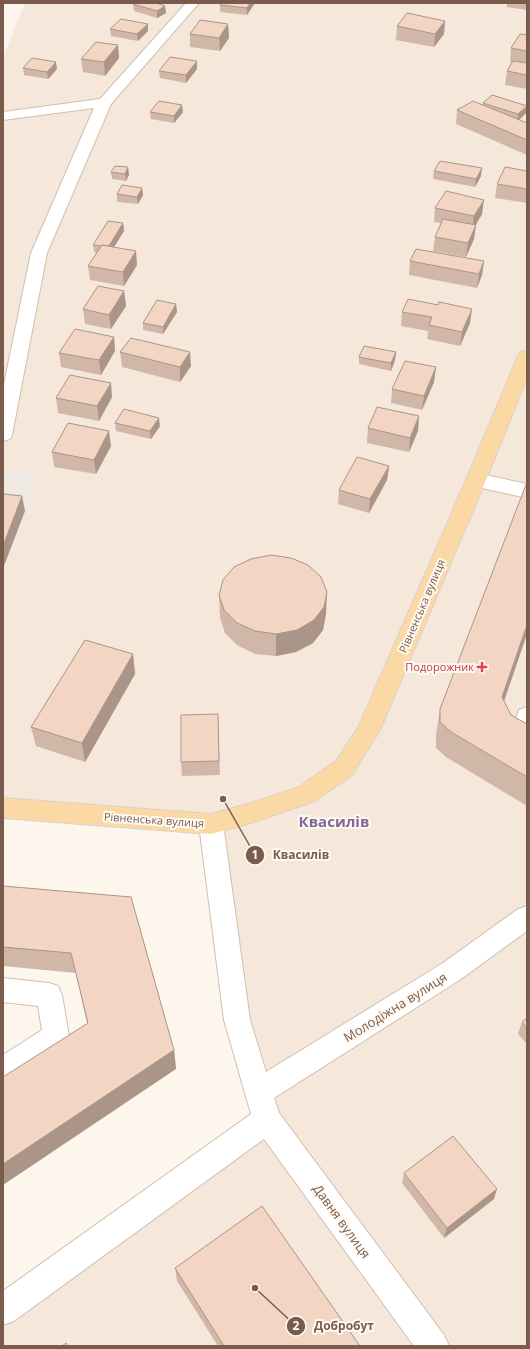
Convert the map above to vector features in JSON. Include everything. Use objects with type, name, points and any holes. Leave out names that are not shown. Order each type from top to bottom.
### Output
[{"type":"main road","name":"Рівненська вулиця","points":[[3,808],[211,824],[251,813],[307,794],[344,768],[369,730],[476,480],[527,356]]},
{"type":"street","points":[[3,435],[39,253],[104,103],[193,3]]},
{"type":"street","points":[[3,116],[104,103]]},
{"type":"street","points":[[476,480],[527,491]]},
{"type":"street","points":[[527,716],[522,732],[527,735]]},
{"type":"street","name":"Давня вулиця","points":[[211,824],[236,1020],[267,1120],[433,1346]]},
{"type":"street","name":"Молодіжна вулиця","points":[[259,1092],[452,971],[527,917]]},
{"type":"street","points":[[3,990],[49,994],[56,1036],[3,1070]]},
{"type":"street","points":[[3,1310],[267,1120]]},
{"type":"shaded area","points":[[25,3],[527,3],[527,1346],[3,1346],[3,1310],[267,1120],[211,824],[3,808],[3,57]]},
{"type":"shaded area","points":[[3,468],[40,475],[3,572]]},
{"type":"building","points":[[156,3],[165,6],[157,11],[133,4]]},
{"type":"building","points":[[221,3],[250,3],[247,8],[220,5]]},
{"type":"building","points":[[407,13],[445,21],[435,34],[397,26]]},
{"type":"building","points":[[121,19],[148,24],[137,34],[110,29]]},
{"type":"building","points":[[200,20],[228,24],[219,38],[190,34]]},
{"type":"building","points":[[520,34],[527,35],[527,51],[511,48]]},
{"type":"building","points":[[96,42],[118,45],[104,62],[81,59]]},
{"type":"building","points":[[170,57],[197,61],[186,75],[159,71]]},
{"type":"building","points":[[32,58],[56,62],[47,72],[23,68]]},
{"type":"building","points":[[513,61],[527,63],[527,75],[507,71]]},
{"type":"building","points":[[492,95],[527,106],[518,114],[483,103]]},
{"type":"building","points":[[159,101],[182,105],[174,116],[150,112]]},
{"type":"building","points":[[473,101],[527,123],[527,140],[457,110]]},
{"type":"building","points":[[440,161],[482,168],[476,179],[434,171]]},
{"type":"building","points":[[115,166],[128,167],[125,174],[111,172]]},
{"type":"building","points":[[505,167],[527,171],[527,189],[497,184]]},
{"type":"building","points":[[122,185],[142,188],[137,197],[117,194]]},
{"type":"building","points":[[446,191],[484,200],[474,216],[435,208]]},
{"type":"building","points":[[443,219],[476,225],[468,243],[435,237]]},
{"type":"building","points":[[108,221],[123,223],[109,246],[93,245]]},
{"type":"building","points":[[102,245],[136,251],[123,272],[88,266]]},
{"type":"building","points":[[416,249],[484,261],[479,274],[410,261]]},
{"type":"building","points":[[98,286],[124,291],[109,315],[83,309]]},
{"type":"building","points":[[408,299],[438,305],[439,302],[472,309],[462,332],[429,325],[432,317],[402,312]]},
{"type":"building","points":[[157,300],[176,304],[163,327],[143,323]]},
{"type":"building","points":[[75,329],[114,337],[99,360],[59,353]]},
{"type":"building","points":[[131,338],[190,352],[180,367],[120,352]]},
{"type":"building","points":[[364,346],[396,352],[391,363],[359,357]]},
{"type":"building","points":[[405,361],[436,367],[424,396],[392,389]]},
{"type":"building","points":[[70,375],[111,383],[97,406],[56,398]]},
{"type":"building","points":[[377,407],[419,416],[410,438],[368,428]]},
{"type":"building","points":[[124,409],[159,418],[150,431],[115,423]]},
{"type":"building","points":[[68,423],[109,431],[94,460],[52,452]]},
{"type":"building","points":[[357,457],[389,466],[370,499],[339,490]]},
{"type":"building","points":[[527,482],[527,625],[502,697],[511,715],[527,724],[527,777],[451,732],[440,722],[440,709]]},
{"type":"building","points":[[4,494],[22,496],[3,546],[3,497]]},
{"type":"building","points":[[271,555],[291,558],[308,565],[321,577],[327,592],[324,607],[314,620],[297,630],[276,634],[255,631],[237,623],[224,610],[219,595],[223,580],[234,567],[251,559]]},
{"type":"building","points":[[85,640],[133,654],[82,743],[31,727]]},
{"type":"building","points":[[218,714],[219,761],[181,762],[181,715]]},
{"type":"building","points":[[3,886],[131,897],[174,1050],[3,1164],[3,1077],[88,1023],[71,953],[3,947]]},
{"type":"building","points":[[527,1018],[527,1028],[522,1022]]},
{"type":"building","points":[[453,1136],[497,1189],[447,1228],[404,1173]]},
{"type":"building","points":[[262,1206],[360,1346],[224,1346],[175,1268]]},
{"type":"place","name":"Подорожник","points":[[482,667]]},
{"type":"place","name":"Квасилів","points":[[223,799]]},
{"type":"place","name":"Добробут","points":[[255,1288]]},
{"type":"district","name":"Квасилів","points":[[334,822]]}]
